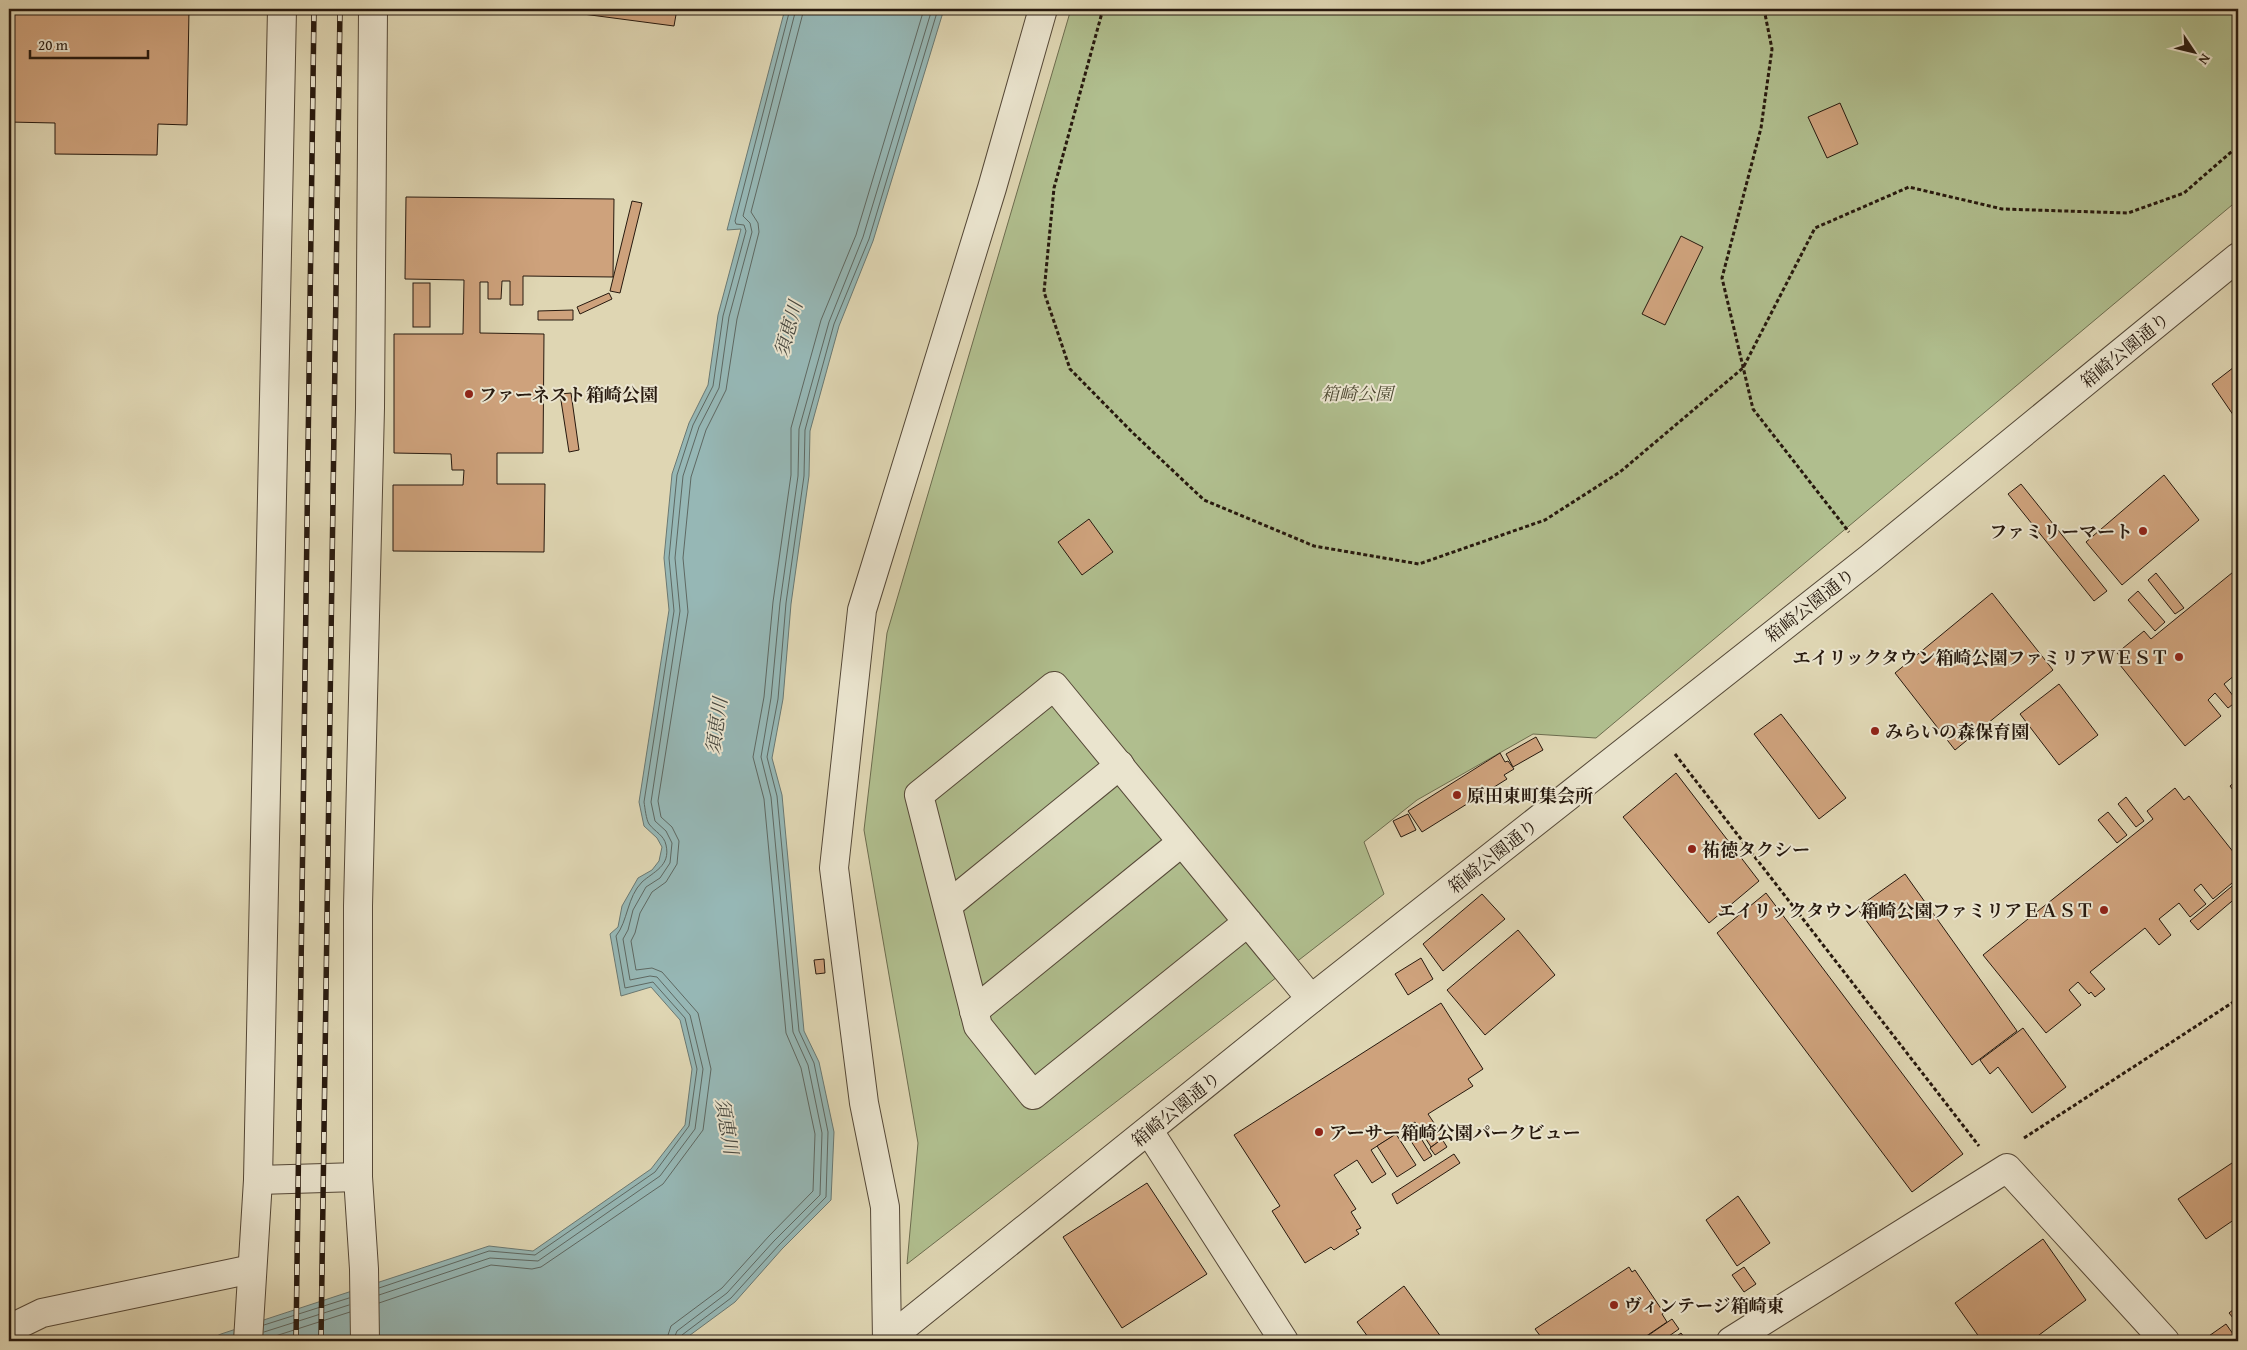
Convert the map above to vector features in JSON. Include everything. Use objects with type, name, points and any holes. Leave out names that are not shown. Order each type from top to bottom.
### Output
[{"type":"street","points":[[248,1329],[258,1180],[282,9]]},
{"type":"street","points":[[365,1341],[364,1269],[358,1177],[359,896],[370,408],[373,9]]},
{"type":"street","points":[[886,1341],[885,1207],[864,1103],[834,868],[862,610],[992,188],[1043,9]]},
{"type":"street","name":"箱崎公園通り","points":[[886,1341],[1311,999],[1870,558],[2236,266]]},
{"type":"street","points":[[1248,922],[1033,1095],[978,1026],[919,795],[1054,686],[1120,766],[1182,842],[1248,922],[1311,999]]},
{"type":"street","points":[[948,905],[1120,766]]},
{"type":"street","points":[[974,1011],[1182,842]]},
{"type":"street","points":[[1149,1131],[1284,1341]]},
{"type":"street","points":[[1732,1341],[2007,1168],[2166,1341]]},
{"type":"street","points":[[258,1180],[358,1177]]},
{"type":"street","points":[[9,1329],[42,1313],[252,1269]]},
{"type":"path","points":[[1103,9],[1054,188],[1044,292],[1070,368],[1133,434],[1204,500],[1314,546],[1419,564],[1545,520],[1620,472],[1743,368],[1815,228],[1909,188],[2002,209],[2128,213],[2184,193],[2238,146]]},
{"type":"path","points":[[1764,9],[1772,49],[1761,128],[1722,278],[1753,409],[1870,558]]},
{"type":"path","points":[[1654,729],[2000,1172]]},
{"type":"path","points":[[2023,1138],[2238,999]]},
{"type":"green space","name":"箱崎公園","points":[[1071,9],[2238,9],[2238,200],[1596,738],[1533,734],[1417,800],[1364,842],[1384,894],[907,1264],[918,1143],[864,830],[887,633]]},
{"type":"water","name":"須恵川","points":[[785,9],[944,9],[873,241],[839,326],[810,431],[809,476],[791,604],[783,699],[772,758],[782,795],[804,1031],[819,1062],[834,1132],[831,1200],[782,1249],[735,1302],[682,1341],[206,1341],[221,1334],[489,1246],[533,1251],[651,1169],[685,1125],[692,1069],[680,1020],[651,987],[621,996],[610,934],[618,927],[622,906],[638,878],[652,870],[659,861],[662,847],[657,838],[644,826],[639,802],[669,610],[664,558],[672,474],[689,423],[708,385],[718,315],[741,229],[727,230]]},
{"type":"building","points":[[9,9],[189,9],[187,125],[158,124],[157,155],[55,154],[55,123],[9,122]]},
{"type":"building","points":[[545,9],[677,9],[674,26]]},
{"type":"building","points":[[1840,103],[1858,144],[1827,158],[1808,117]]},
{"type":"building","name":"ファーネスト箱崎公園","points":[[406,197],[614,199],[613,277],[523,276],[523,305],[510,305],[510,281],[502,281],[501,299],[488,299],[488,282],[480,282],[480,333],[544,334],[543,453],[497,453],[497,484],[545,484],[544,552],[393,551],[393,485],[463,485],[464,470],[452,470],[451,454],[394,453],[394,334],[463,334],[464,280],[405,279]]},
{"type":"building","points":[[632,201],[642,203],[620,293],[610,291]]},
{"type":"building","points":[[1681,236],[1703,247],[1665,325],[1642,314]]},
{"type":"building","points":[[413,283],[430,283],[430,327],[413,327]]},
{"type":"building","points":[[609,293],[612,299],[580,314],[577,307]]},
{"type":"building","points":[[573,310],[573,320],[538,320],[538,311]]},
{"type":"building","points":[[2238,364],[2238,422],[2212,384]]},
{"type":"building","points":[[571,393],[579,450],[569,452],[560,394]]},
{"type":"building","name":"ファミリーマート","points":[[2164,475],[2199,520],[2122,585],[2086,542]]},
{"type":"building","points":[[2021,484],[2107,591],[2094,601],[2008,494]]},
{"type":"building","points":[[1089,519],[1113,552],[1082,575],[1058,542]]},
{"type":"building","name":"エイリックタウン箱崎公園ファミリアＷＥＳＴ","points":[[2238,568],[2238,679],[2235,675],[2224,684],[2237,701],[2228,708],[2215,693],[2208,700],[2221,716],[2185,746],[2120,665],[2124,661],[2117,653],[2144,631],[2151,639]]},
{"type":"building","points":[[2156,573],[2184,608],[2175,614],[2148,580]]},
{"type":"building","points":[[2138,591],[2165,622],[2155,631],[2128,600]]},
{"type":"building","name":"みらいの森保育園","points":[[1992,593],[2053,670],[1955,750],[1895,673]]},
{"type":"building","points":[[2059,684],[2098,735],[2059,765],[2020,714]]},
{"type":"building","points":[[1781,714],[1846,798],[1819,819],[1754,734]]},
{"type":"building","points":[[1536,737],[1543,750],[1513,767],[1506,754]]},
{"type":"building","name":"原田東町集会所","points":[[1500,753],[1505,762],[1508,761],[1514,769],[1504,775],[1507,779],[1422,832],[1408,811]]},
{"type":"building","name":"祐徳タクシー","points":[[1676,773],[1759,881],[1709,923],[1623,817]]},
{"type":"building","points":[[2238,779],[2238,797],[2230,786]]},
{"type":"building","name":"エイリックタウン箱崎公園ファミリアＥＡＳＴ","points":[[2175,788],[2184,800],[2189,796],[2238,858],[2238,878],[2213,899],[2201,884],[2194,890],[2206,904],[2190,917],[2179,903],[2159,919],[2171,935],[2159,945],[2145,928],[2090,972],[2105,989],[2095,997],[2091,992],[2089,994],[2078,982],[2069,990],[2081,1005],[2046,1033],[1983,955],[2153,819],[2147,811]]},
{"type":"building","points":[[2126,797],[2144,821],[2136,827],[2118,804]]},
{"type":"building","points":[[2108,812],[2127,835],[2117,843],[2098,820]]},
{"type":"building","points":[[1408,814],[1416,830],[1401,837],[1393,821]]},
{"type":"building","points":[[1905,874],[2017,1031],[1972,1065],[1857,908]]},
{"type":"building","points":[[2237,882],[2238,896],[2198,930],[2190,921]]},
{"type":"building","points":[[1766,893],[1963,1154],[1912,1192],[1717,933]]},
{"type":"building","points":[[1482,894],[1505,919],[1443,971],[1423,944]]},
{"type":"building","points":[[1518,930],[1555,975],[1485,1035],[1447,990]]},
{"type":"building","points":[[1421,958],[1433,979],[1408,995],[1395,974]]},
{"type":"building","points":[[824,959],[825,973],[816,974],[814,960]]},
{"type":"building","name":"アーサー箱崎公園パークビュー","points":[[1441,1003],[1483,1069],[1468,1079],[1473,1086],[1428,1114],[1444,1138],[1431,1147],[1415,1122],[1371,1150],[1386,1174],[1372,1183],[1357,1160],[1334,1175],[1356,1209],[1351,1212],[1361,1228],[1356,1230],[1359,1234],[1334,1250],[1331,1247],[1305,1263],[1272,1211],[1280,1206],[1234,1135]]},
{"type":"building","points":[[2023,1028],[2066,1087],[2032,1113],[1998,1067],[1990,1074],[1980,1060]]},
{"type":"building","points":[[1412,1124],[1432,1156],[1424,1161],[1403,1129]]},
{"type":"building","points":[[1396,1134],[1416,1165],[1397,1177],[1377,1146]]},
{"type":"building","points":[[1442,1139],[1447,1147],[1435,1155],[1430,1148]]},
{"type":"building","points":[[1454,1154],[1460,1163],[1397,1204],[1392,1194]]},
{"type":"building","points":[[2238,1159],[2238,1217],[2206,1239],[2178,1199]]},
{"type":"building","points":[[1147,1183],[1207,1274],[1122,1328],[1063,1237]]},
{"type":"building","points":[[1738,1196],[1770,1243],[1737,1266],[1706,1220]]},
{"type":"building","points":[[2043,1239],[2086,1300],[2031,1341],[1982,1341],[1955,1303]]},
{"type":"building","name":"ヴィンテージ箱崎東","points":[[1629,1267],[1632,1272],[1635,1270],[1664,1313],[1662,1314],[1667,1322],[1639,1341],[1544,1341],[1535,1329]]},
{"type":"building","points":[[1744,1267],[1756,1284],[1744,1292],[1732,1275]]},
{"type":"building","points":[[1404,1286],[1444,1341],[1371,1341],[1357,1322]]},
{"type":"building","points":[[2238,1306],[2238,1324],[2229,1313]]},
{"type":"building","points":[[1672,1319],[1679,1329],[1662,1341],[1640,1341]]},
{"type":"building","points":[[2226,1324],[2238,1341],[2208,1341],[2206,1338]]},
{"type":"building","points":[[1681,1333],[1687,1341],[1670,1341]]},
{"type":"railway","points":[[296,1341],[314,9]]},
{"type":"railway","points":[[321,1341],[340,9]]},
{"type":"place","name":"ファーネスト箱崎公園","points":[[469,394]]},
{"type":"place","name":"ファミリーマート","points":[[2143,531]]},
{"type":"place","name":"エイリックタウン箱崎公園ファミリアＷＥＳＴ","points":[[2179,657]]},
{"type":"place","name":"みらいの森保育園","points":[[1875,731]]},
{"type":"place","name":"原田東町集会所","points":[[1457,795]]},
{"type":"place","name":"祐徳タクシー","points":[[1692,849]]},
{"type":"place","name":"エイリックタウン箱崎公園ファミリアＥＡＳＴ","points":[[2104,910]]},
{"type":"place","name":"アーサー箱崎公園パークビュー","points":[[1319,1132]]},
{"type":"place","name":"ヴィンテージ箱崎東","points":[[1614,1305]]}]
